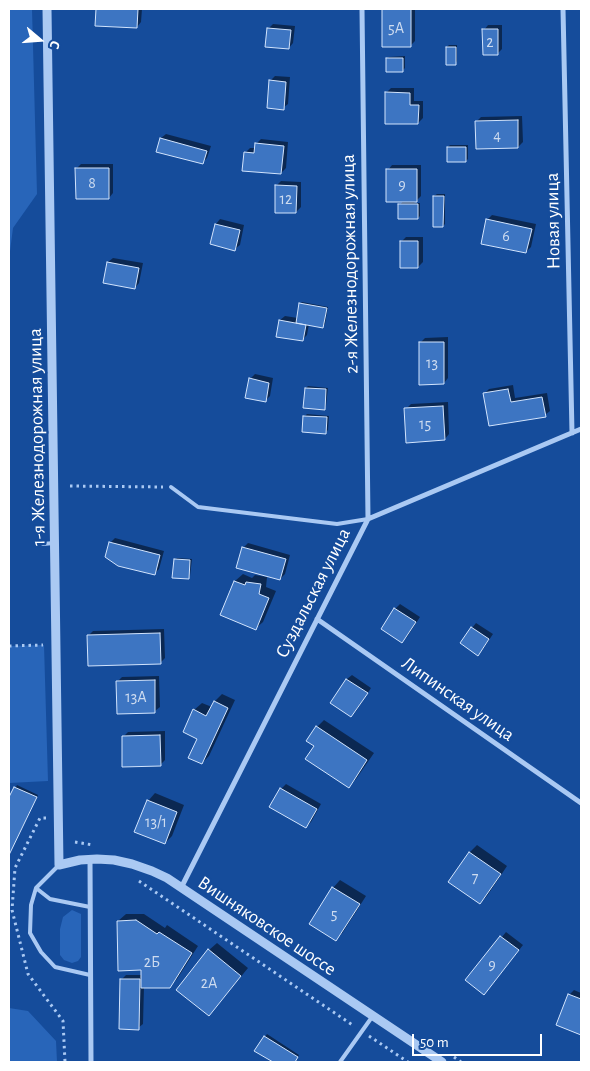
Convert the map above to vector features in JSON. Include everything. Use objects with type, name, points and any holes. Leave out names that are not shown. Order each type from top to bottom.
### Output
[{"type":"street","name":"1-я Железнодорожная улица","points":[[47,9],[59,865]]},
{"type":"street","name":"2-я Железнодорожная улица","points":[[362,9],[368,519]]},
{"type":"street","name":"Новая улица","points":[[563,9],[572,433]]},
{"type":"street","name":"Суздальская улица","points":[[181,888],[368,519],[581,429]]},
{"type":"street","name":"Липинская улица","points":[[317,619],[581,804]]},
{"type":"street","name":"Вишняковское шоссе","points":[[59,865],[90,859],[114,860],[132,864],[167,878],[442,1062]]},
{"type":"street","points":[[90,859],[91,1062]]},
{"type":"lane","points":[[171,487],[198,507],[337,524],[368,519]]},
{"type":"lane","points":[[43,544],[54,543]]},
{"type":"lane","points":[[59,865],[36,888],[31,905],[30,933],[41,952],[55,967],[90,974]]},
{"type":"lane","points":[[36,888],[50,899],[90,907]]},
{"type":"lane","points":[[340,1062],[372,1016]]},
{"type":"path","points":[[70,486],[171,487]]},
{"type":"path","points":[[9,646],[49,645]]},
{"type":"path","points":[[51,818],[40,818],[15,868],[10,910],[28,974],[63,1021],[65,1062]]},
{"type":"path","points":[[131,876],[408,1062]]},
{"type":"shaded area","points":[[9,9],[32,9],[37,194],[13,228],[9,259]]},
{"type":"shaded area","points":[[44,645],[48,781],[9,783],[9,646]]},
{"type":"shaded area","points":[[72,910],[81,914],[81,957],[78,961],[72,963],[64,960],[60,955],[60,929],[63,917]]},
{"type":"shaded area","points":[[9,1008],[28,1011],[56,1041],[57,1062],[9,1062]]},
{"type":"building","points":[[96,9],[138,9],[137,28],[95,26]]},
{"type":"building","points":[[382,9],[411,9],[411,47],[382,47]]},
{"type":"building","points":[[267,28],[291,30],[289,49],[265,47]]},
{"type":"building","points":[[482,29],[498,29],[498,55],[483,55]]},
{"type":"building","points":[[446,47],[456,47],[456,65],[446,65]]},
{"type":"building","points":[[386,58],[403,58],[403,72],[386,72]]},
{"type":"building","points":[[269,80],[286,82],[284,110],[267,108]]},
{"type":"building","points":[[385,92],[410,93],[410,105],[419,105],[418,124],[385,124]]},
{"type":"building","points":[[518,120],[518,148],[476,149],[475,121]]},
{"type":"building","points":[[160,138],[207,151],[203,164],[156,152]]},
{"type":"building","points":[[255,143],[284,146],[281,174],[242,171],[244,152],[254,153]]},
{"type":"building","points":[[447,147],[466,147],[466,162],[447,162]]},
{"type":"building","points":[[75,168],[109,168],[109,199],[76,199]]},
{"type":"building","points":[[386,169],[417,169],[417,202],[386,202]]},
{"type":"building","points":[[275,185],[297,186],[296,213],[275,213]]},
{"type":"building","points":[[433,196],[444,196],[443,227],[433,227]]},
{"type":"building","points":[[398,204],[418,204],[418,219],[398,219]]},
{"type":"building","points":[[486,219],[532,229],[526,253],[481,244]]},
{"type":"building","points":[[215,224],[240,230],[235,251],[210,244]]},
{"type":"building","points":[[400,241],[418,241],[418,268],[400,268]]},
{"type":"building","points":[[107,262],[139,268],[135,289],[103,283]]},
{"type":"building","points":[[299,303],[327,308],[323,328],[296,323]]},
{"type":"building","points":[[279,320],[306,325],[303,341],[276,337]]},
{"type":"building","points":[[419,342],[444,342],[444,384],[419,385]]},
{"type":"building","points":[[249,378],[269,383],[266,402],[245,398]]},
{"type":"building","points":[[305,388],[326,389],[325,410],[303,408]]},
{"type":"building","points":[[508,389],[511,402],[542,397],[546,417],[489,426],[483,393]]},
{"type":"building","points":[[443,406],[445,440],[406,443],[404,408]]},
{"type":"building","points":[[303,416],[327,417],[326,434],[302,432]]},
{"type":"building","points":[[109,542],[160,555],[155,575],[118,566],[105,557]]},
{"type":"building","points":[[242,547],[286,559],[280,580],[236,568]]},
{"type":"building","points":[[174,559],[190,560],[189,579],[172,578]]},
{"type":"building","points":[[234,581],[245,585],[246,582],[261,584],[259,594],[269,598],[256,630],[220,615]]},
{"type":"building","points":[[394,608],[416,622],[402,643],[381,629]]},
{"type":"building","points":[[471,627],[489,639],[478,656],[460,643]]},
{"type":"building","points":[[160,633],[161,664],[88,666],[87,635]]},
{"type":"building","points":[[346,679],[368,693],[351,717],[330,703]]},
{"type":"building","points":[[155,680],[155,713],[117,714],[116,681]]},
{"type":"building","points":[[214,701],[228,708],[202,764],[188,758],[197,739],[183,732],[193,709],[206,716]]},
{"type":"building","points":[[316,726],[367,760],[349,788],[305,759],[314,746],[306,741]]},
{"type":"building","points":[[160,735],[161,766],[122,767],[122,736]]},
{"type":"building","points":[[14,787],[37,797],[9,855],[9,797]]},
{"type":"building","points":[[280,788],[317,809],[306,828],[269,807]]},
{"type":"building","points":[[147,800],[177,812],[165,844],[134,832]]},
{"type":"building","points":[[469,852],[501,874],[480,904],[448,882]]},
{"type":"building","points":[[332,887],[360,904],[336,941],[309,924]]},
{"type":"building","points":[[136,920],[192,953],[170,988],[141,988],[141,970],[118,971],[117,921]]},
{"type":"building","points":[[500,936],[519,950],[484,995],[465,980]]},
{"type":"building","points":[[208,949],[241,976],[209,1016],[176,990]]},
{"type":"building","points":[[120,979],[140,979],[139,1030],[119,1029]]},
{"type":"building","points":[[568,994],[581,999],[581,1035],[556,1025]]},
{"type":"building","points":[[264,1036],[298,1057],[295,1062],[273,1062],[254,1051]]}]
